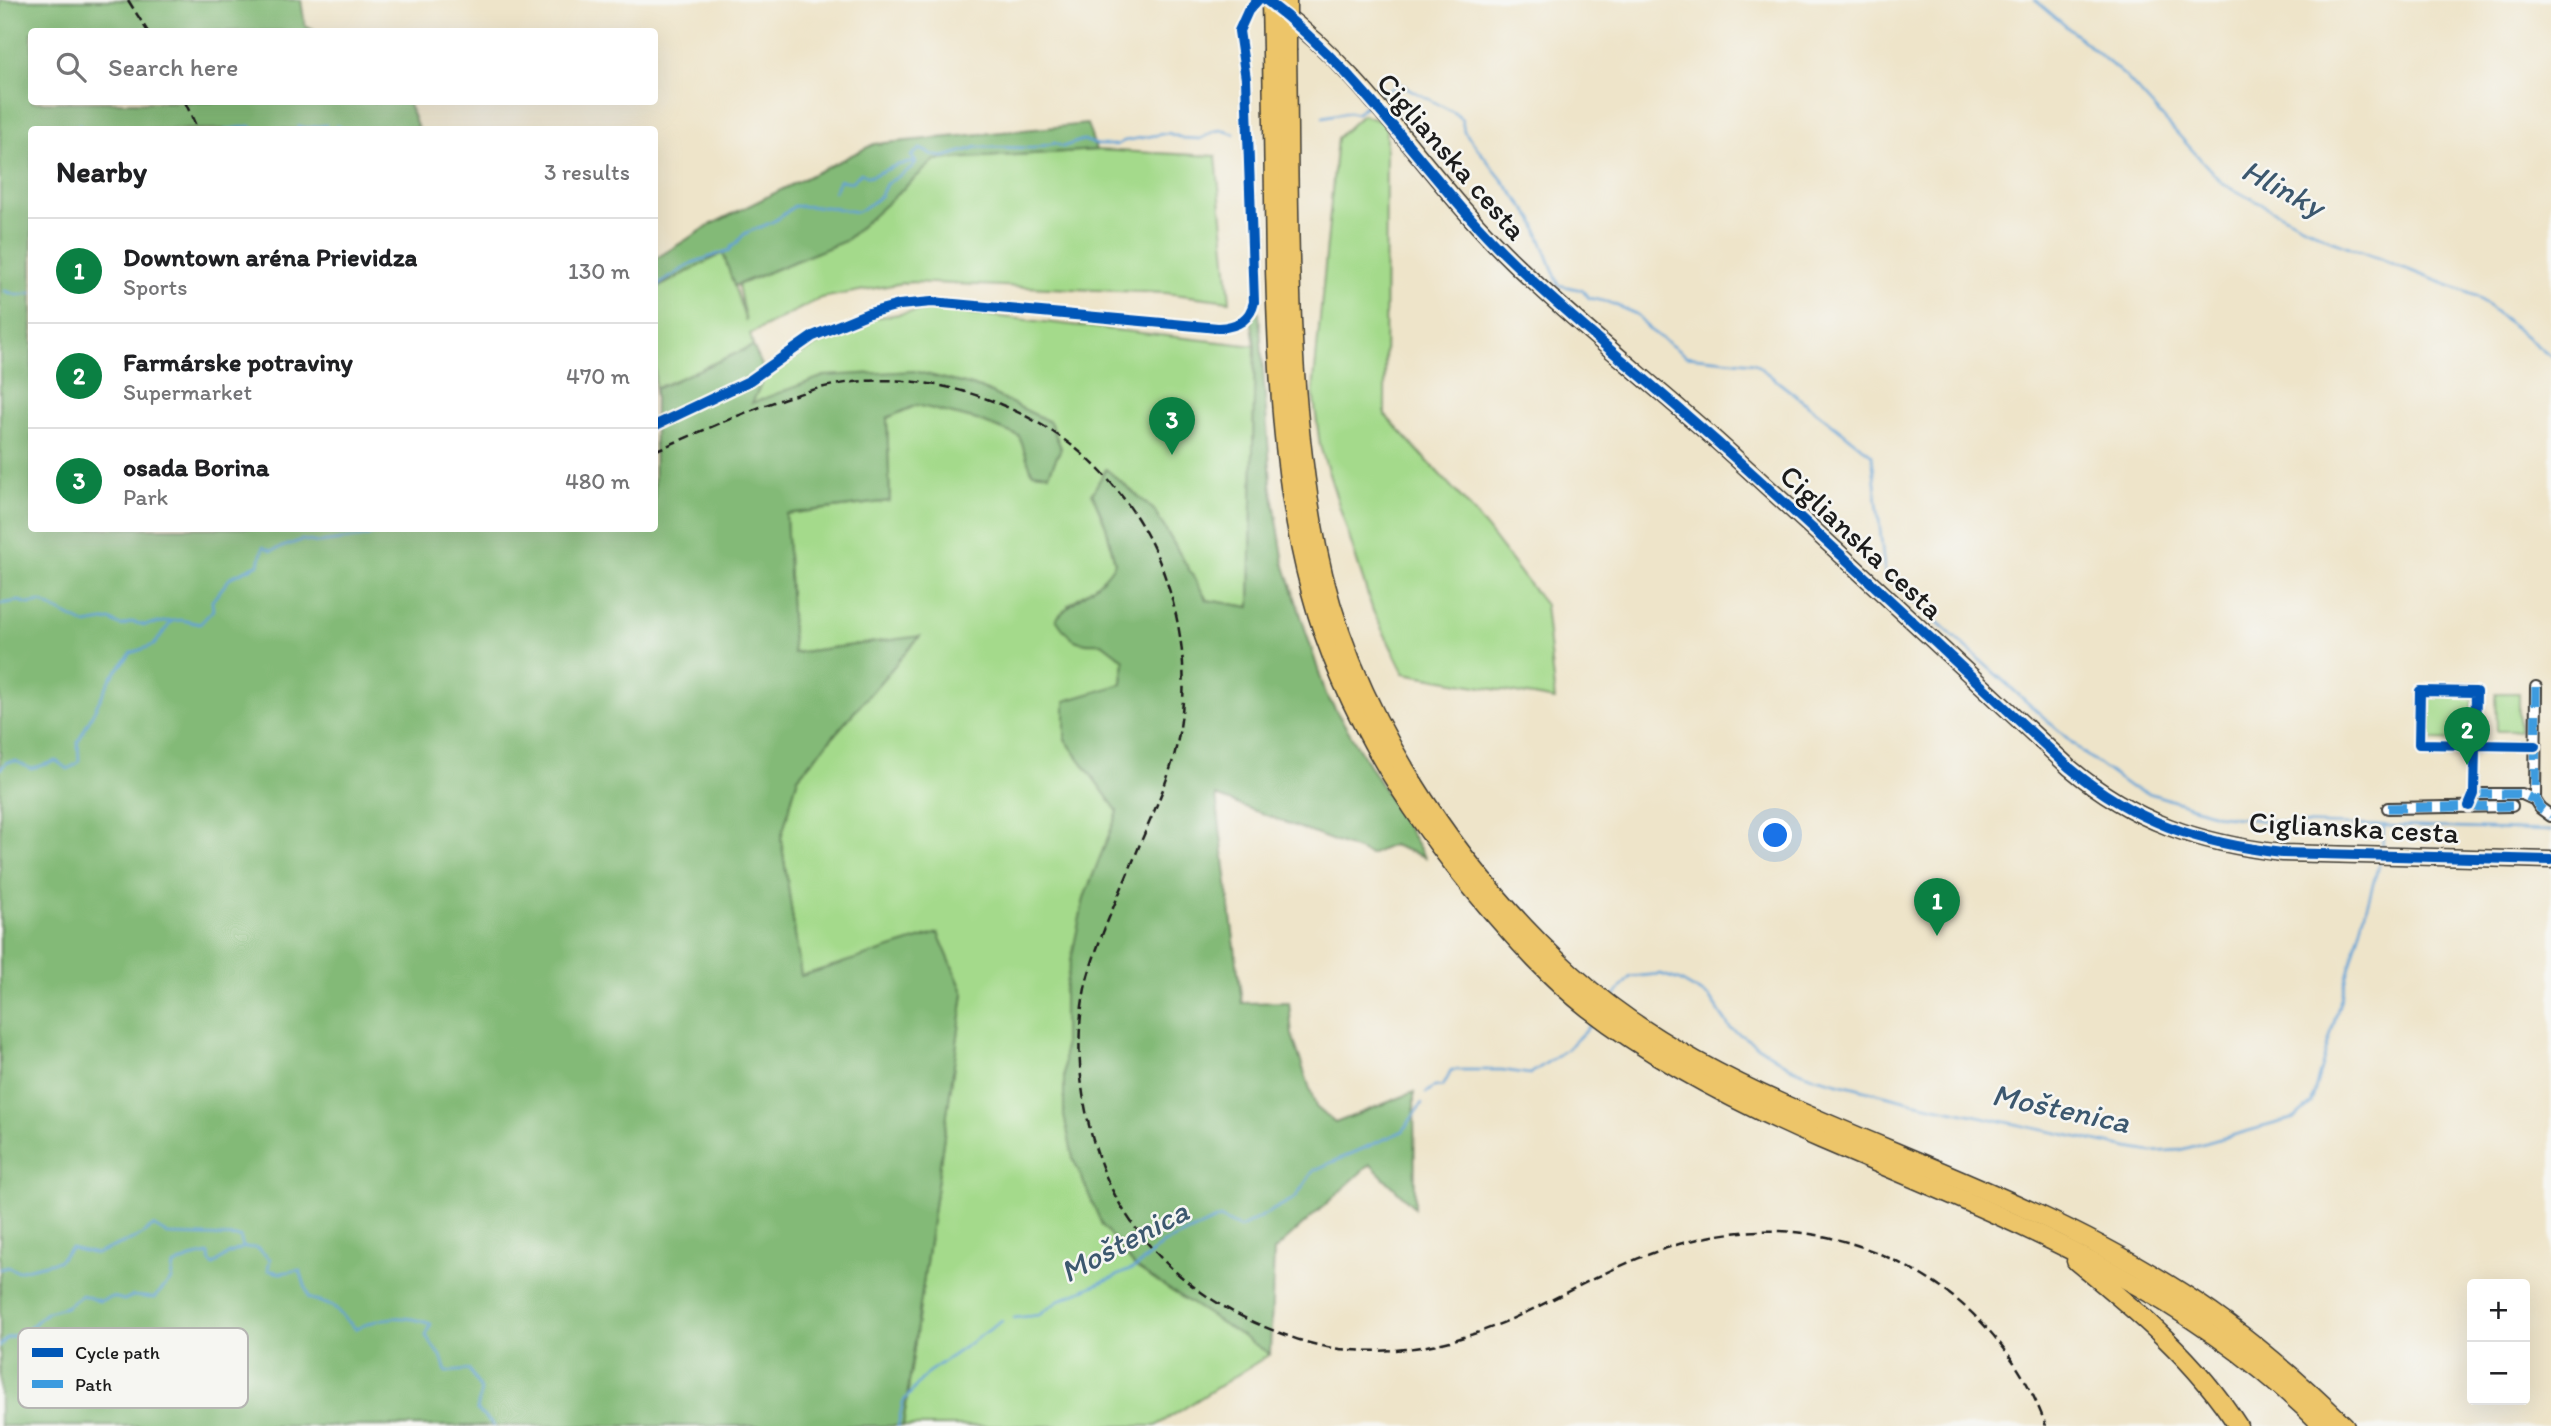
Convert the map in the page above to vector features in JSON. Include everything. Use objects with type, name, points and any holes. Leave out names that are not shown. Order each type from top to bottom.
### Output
[{"type":"main road","points":[[1272,0],[1280,51]]},
{"type":"main road","points":[[1287,0],[1280,51],[1275,279],[1280,402],[1294,511],[1309,583],[1342,682],[1369,738],[1408,804],[1460,875],[1537,962],[1708,1084],[1779,1120],[1913,1176],[2086,1256],[2198,1322],[2265,1371],[2323,1426]]},
{"type":"main road","points":[[1619,1021],[1782,1104],[1967,1182],[2133,1263],[2167,1283],[2247,1339],[2295,1378],[2345,1426]]},
{"type":"main road","points":[[2050,1238],[2170,1341],[2213,1391],[2238,1426]]},
{"type":"street","name":"Ciglianska cesta","points":[[1266,0],[1324,47],[1512,262],[1716,441],[2091,786],[2152,822],[2217,843],[2282,853],[2551,860]]},
{"type":"street","points":[[2536,687],[2535,800],[2540,808],[2551,816]]},
{"type":"street","points":[[2469,806],[2474,794],[2475,745],[2476,692],[2420,691],[2419,744],[2475,745],[2535,746]]},
{"type":"street","points":[[2474,794],[2522,794],[2535,800]]},
{"type":"street","points":[[2388,807],[2512,806]]},
{"type":"green space","points":[[0,0],[301,0],[305,26],[309,28],[28,28],[28,105],[409,105],[417,126],[28,126],[28,532],[658,532],[658,388],[753,346],[766,374],[752,403],[824,376],[914,371],[981,388],[1050,422],[1061,448],[1049,474],[1032,472],[1019,436],[977,420],[917,405],[887,418],[890,501],[786,514],[793,653],[920,636],[798,777],[781,838],[801,976],[938,933],[964,994],[903,1426],[0,1426]]},
{"type":"green space","points":[[1362,115],[1386,123],[1385,415],[1468,505],[1545,605],[1555,700],[1404,673],[1373,611],[1320,446],[1313,392],[1337,138]]},
{"type":"green space","points":[[1087,124],[1096,150],[935,160],[845,241],[734,286],[723,253],[658,287],[658,257],[712,224],[874,144]]},
{"type":"green space","points":[[1096,150],[1216,156],[1230,301],[1165,293],[909,282],[821,298],[750,334],[753,346],[658,388],[658,287],[723,252],[746,322],[738,285],[845,241],[935,160]]},
{"type":"green space","points":[[931,309],[1255,346],[1250,607],[1207,600],[1154,510],[1092,493],[1106,526],[1115,563],[1107,578],[1068,605],[1102,643],[1124,660],[1122,684],[1065,739],[1118,812],[1084,898],[1136,1268],[1270,1354],[1156,1426],[903,1426],[964,994],[938,934],[801,976],[781,838],[798,777],[919,637],[793,653],[786,514],[890,501],[887,418],[917,405],[977,420],[1019,436],[1049,474],[1061,448],[1050,422],[981,388],[751,403],[766,374],[861,320]]},
{"type":"green space","points":[[1259,312],[1271,483],[1284,563],[1326,694],[1425,857],[1392,845],[1370,855],[1216,796],[1242,1003],[1289,1002],[1292,1035],[1316,1107],[1335,1123],[1414,1092],[1415,1208],[1370,1164],[1274,1251],[1270,1354],[1136,1268],[1102,1225],[1073,1158],[1064,1116],[1064,993],[1084,898],[1118,812],[1065,739],[1065,701],[1122,684],[1124,660],[1102,643],[1080,642],[1070,637],[1056,619],[1095,586],[1115,563],[1106,526],[1092,493],[1106,469],[1154,510],[1207,600],[1250,607],[1255,346],[1251,317]]},
{"type":"green space","points":[[2496,693],[2519,693],[2519,731],[2497,731]]},
{"type":"green space","points":[[2430,696],[2469,697],[2473,701],[2472,736],[2466,741],[2430,740],[2424,735],[2426,700]]},
{"type":"waterway","name":"Hlinky","points":[[2035,0],[2126,77],[2223,184],[2331,240],[2476,296],[2551,357]]},
{"type":"waterway","points":[[1378,95],[1400,84],[1455,113],[1462,120],[1464,131],[1533,219],[1559,285],[1582,290],[1589,298],[1608,302],[1636,314],[1650,330],[1686,356],[1754,363],[1872,455],[1885,575],[2086,755],[2130,787],[2221,816],[2289,823],[2551,831]]},
{"type":"waterway","points":[[1323,117],[1349,112],[1356,114],[1367,104]]},
{"type":"waterway","points":[[320,126],[326,125]]},
{"type":"waterway","points":[[658,285],[692,263],[730,250],[745,233],[772,222],[794,206],[857,212],[881,195],[886,184],[912,168],[916,162],[911,156],[920,149],[944,157],[978,147],[1033,148],[1055,143],[1062,147],[1083,140],[1098,145],[1117,145],[1124,141],[1168,133],[1182,138],[1200,139],[1215,131],[1234,134]]},
{"type":"waterway","points":[[834,192],[840,180],[851,182],[861,173],[869,177],[897,165],[915,162]]},
{"type":"waterway","points":[[5,291],[17,295],[28,294]]},
{"type":"waterway","points":[[0,769],[7,762],[16,761],[31,769],[56,761],[68,769],[79,762],[78,742],[111,678],[131,653],[154,645],[172,621],[200,624],[213,610],[212,601],[231,577],[259,564],[263,547],[271,551],[302,540],[319,543],[365,537],[376,532]]},
{"type":"waterway","points":[[0,604],[41,602],[85,624],[110,620],[121,626],[132,622],[145,625],[170,621]]},
{"type":"waterway","name":"Moštenica","points":[[2382,850],[2384,825]]},
{"type":"waterway","name":"Moštenica","points":[[1611,1000],[1630,977],[1660,974],[1679,980],[1709,997],[1730,1028],[1790,1067],[1815,1077],[1912,1102],[2128,1148],[2152,1152],[2180,1150],[2295,1118],[2311,1104],[2379,863]]},
{"type":"waterway","name":"Moštenica","points":[[1426,1093],[1434,1087],[1443,1086],[1452,1070],[1502,1070],[1530,1074],[1567,1049],[1594,1022]]},
{"type":"waterway","name":"Moštenica","points":[[1014,1318],[1039,1315],[1060,1300],[1137,1267],[1162,1244],[1220,1218],[1240,1228],[1295,1198],[1314,1170],[1403,1131],[1422,1103]]},
{"type":"waterway","points":[[0,1269],[8,1267],[17,1271],[58,1261],[71,1248],[96,1254],[140,1236],[153,1226],[168,1235],[240,1237],[243,1247],[257,1248],[270,1259],[268,1270],[280,1273],[300,1270],[309,1298],[332,1306],[356,1329],[374,1321],[393,1318],[431,1324],[426,1336],[442,1359],[446,1372],[469,1370],[481,1390],[477,1410],[494,1426]]},
{"type":"waterway","points":[[29,1328],[47,1312],[66,1307],[82,1295],[99,1301],[113,1297],[124,1300],[133,1296],[154,1298],[171,1280],[173,1266],[190,1258],[209,1254],[210,1262],[214,1265],[228,1254],[242,1248]]},
{"type":"waterway","name":"Moštenica","points":[[898,1426],[903,1402],[927,1373],[1002,1321]]},
{"type":"waterway","points":[[0,1346],[7,1338],[18,1334]]},
{"type":"railway","points":[[128,0],[146,28]]},
{"type":"railway","points":[[186,105],[196,126]]},
{"type":"railway","points":[[658,449],[757,408],[820,388],[851,382],[912,382],[972,394],[1029,418],[1056,434],[1090,461],[1133,512],[1155,551],[1175,611],[1182,651],[1182,712],[1168,776],[1088,976],[1082,1005],[1080,1067],[1090,1130],[1111,1188],[1126,1214],[1153,1249],[1202,1293],[1240,1316],[1310,1343],[1362,1351],[1398,1350],[1450,1341],[1491,1328],[1627,1263],[1685,1242],[1754,1231],[1822,1236],[1888,1258],[1921,1275],[1962,1304],[1997,1339],[2012,1359],[2046,1426]]},
{"type":"marked path","points":[[2536,687],[2535,800],[2540,808],[2551,816]]},
{"type":"marked path","points":[[2474,794],[2522,794],[2535,800]]},
{"type":"marked path","points":[[2388,808],[2512,806]]},
{"type":"cycle path","points":[[658,424],[749,381],[813,336],[869,313],[899,305],[932,302],[1218,328],[1242,321],[1249,314],[1254,302],[1246,79],[1239,31],[1248,11],[1258,0]]},
{"type":"cycle path","points":[[1266,0],[1335,61],[1453,198],[1515,264],[1761,481],[2070,768],[2094,787],[2118,803],[2169,827],[2252,849],[2282,853],[2551,860]]},
{"type":"cycle path","points":[[2469,806],[2474,794],[2475,745],[2419,744],[2420,691],[2476,692],[2475,745],[2535,746]]},
{"type":"place","name":"osada Borina","points":[[1172,455]]},
{"type":"place","name":"Farmárske potraviny","points":[[2467,765]]},
{"type":"place","name":"Downtown aréna Prievidza","points":[[1937,936]]}]
